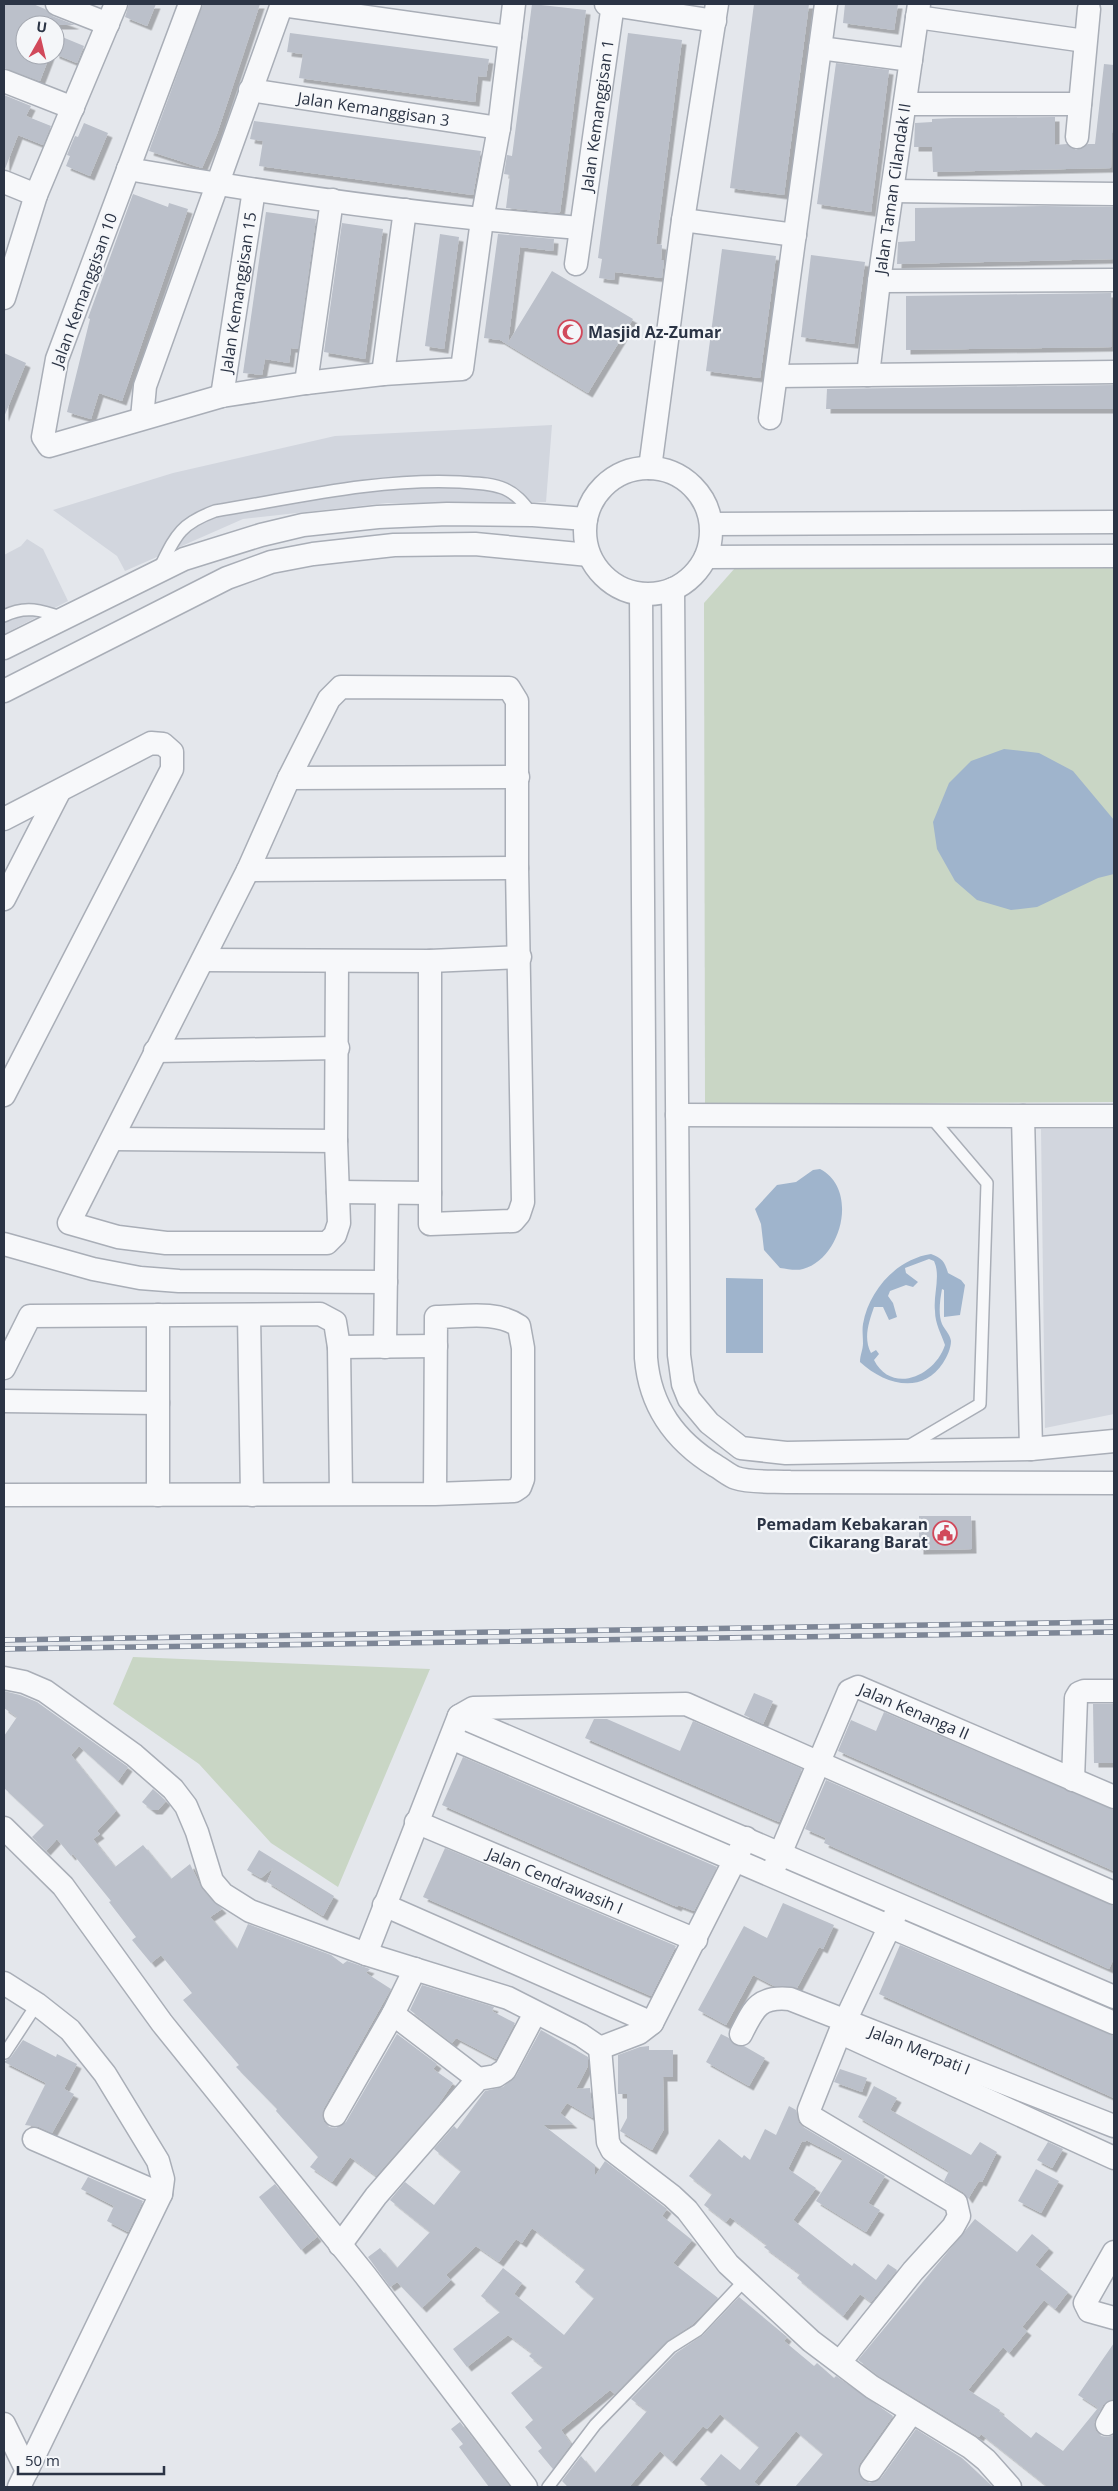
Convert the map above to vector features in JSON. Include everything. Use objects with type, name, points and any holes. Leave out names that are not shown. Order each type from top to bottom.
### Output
[{"type":"street","points":[[6,285],[36,195],[112,14],[57,4]]},
{"type":"street","name":"Jalan Kemanggisan 10","points":[[142,418],[53,446],[44,442],[43,437],[57,360],[190,4]]},
{"type":"street","points":[[510,37],[282,4],[145,386],[142,418],[222,396],[306,383],[383,374],[458,371],[463,366],[482,220],[498,128],[510,37],[514,4]]},
{"type":"street","points":[[611,4],[716,13],[683,220],[650,468]]},
{"type":"street","name":"Jalan Kemanggisan 1","points":[[576,264],[611,4]]},
{"type":"street","points":[[770,418],[826,4]]},
{"type":"street","points":[[1077,137],[1089,8]]},
{"type":"street","points":[[918,11],[1085,41]]},
{"type":"street","name":"Jalan Taman Cilandak II","points":[[868,375],[879,281],[918,11]]},
{"type":"street","points":[[820,48],[911,60]]},
{"type":"street","points":[[4,81],[73,108]]},
{"type":"street","name":"Jalan Kemanggisan 3","points":[[250,90],[498,128]]},
{"type":"street","points":[[905,104],[1080,104]]},
{"type":"street","points":[[128,169],[254,190],[405,210],[482,220],[580,228]]},
{"type":"street","points":[[4,182],[36,195]]},
{"type":"street","name":"Jalan Kemanggisan 15","points":[[222,396],[254,190]]},
{"type":"street","points":[[893,191],[1114,194]]},
{"type":"street","points":[[306,383],[332,200]]},
{"type":"street","points":[[383,374],[405,210]]},
{"type":"street","points":[[683,220],[795,235]]},
{"type":"street","points":[[879,281],[1114,280]]},
{"type":"street","points":[[776,376],[1114,372]]},
{"type":"street","points":[[650,468],[668,471],[691,485],[707,506],[712,524],[711,541],[706,557],[698,571],[687,582],[657,594],[641,594],[624,590],[610,582],[598,570],[589,555],[584,537],[586,518],[591,502],[602,487],[616,476],[632,470],[650,468]]},
{"type":"street","points":[[4,648],[184,559],[260,535],[303,525],[388,517],[533,515],[586,518]]},
{"type":"street","points":[[712,524],[1114,522]]},
{"type":"street","points":[[4,690],[227,578],[271,562],[313,554],[394,544],[475,544],[589,555]]},
{"type":"street","points":[[706,557],[1114,556]]},
{"type":"street","points":[[673,589],[679,1356],[684,1384],[690,1400],[709,1423],[741,1448],[786,1453],[1031,1449],[1114,1441]]},
{"type":"street","points":[[641,594],[646,1358],[653,1398],[685,1444],[701,1457],[736,1478],[790,1482],[1114,1483]]},
{"type":"street","points":[[338,962],[336,1142],[339,1223],[335,1235],[327,1243],[166,1243],[118,1237],[69,1223],[248,870],[289,778],[329,699],[341,687],[509,688],[517,701],[517,868],[523,1202],[519,1214],[513,1221],[430,1224],[430,962]]},
{"type":"street","points":[[4,819],[151,744],[163,744],[172,752],[172,769],[4,1094]]},
{"type":"street","points":[[289,778],[518,777]]},
{"type":"street","points":[[4,899],[59,792]]},
{"type":"street","points":[[248,870],[517,868]]},
{"type":"street","points":[[203,960],[430,962],[520,957]]},
{"type":"street","points":[[155,1051],[338,1048]]},
{"type":"street","points":[[677,1115],[1114,1116]]},
{"type":"street","points":[[1023,1116],[1031,1449]]},
{"type":"street","points":[[112,1139],[336,1142]]},
{"type":"street","points":[[338,1192],[430,1193]]},
{"type":"street","points":[[385,1347],[386,1193]]},
{"type":"street","points":[[13,1247],[93,1269],[140,1278],[179,1281],[386,1282]]},
{"type":"street","points":[[4,1368],[30,1316],[320,1314],[335,1322],[339,1347],[341,1493]]},
{"type":"street","points":[[158,1315],[158,1495]]},
{"type":"street","points":[[249,1315],[252,1495]]},
{"type":"street","points":[[4,1494],[436,1494],[514,1491],[520,1487],[524,1468],[523,1348],[519,1326],[509,1318],[497,1316],[436,1317],[436,1494]]},
{"type":"street","points":[[339,1347],[436,1346]]},
{"type":"street","points":[[4,1401],[158,1403]]},
{"type":"street","points":[[4,1678],[24,1682],[45,1691],[134,1755],[173,1789],[186,1806],[212,1881],[223,1894],[250,1911],[366,1954],[508,1998],[581,2035],[600,2048]]},
{"type":"street","name":"Jalan Kenanga II","points":[[771,1875],[820,1764],[849,1691],[858,1687],[1073,1780],[1109,1793]]},
{"type":"street","points":[[1073,1780],[1076,1698],[1079,1693],[1084,1691],[1114,1691]]},
{"type":"street","points":[[366,1954],[459,1716],[468,1709],[473,1708],[686,1704],[1114,1893]]},
{"type":"street","points":[[451,1738],[1107,2020],[1112,1992],[459,1716]]},
{"type":"street","name":"Jalan Cendrawasih I","points":[[416,1822],[696,1940]]},
{"type":"street","points":[[4,1828],[63,1886],[162,2023],[340,2245],[526,2487]]},
{"type":"street","points":[[600,2048],[639,2033],[652,2023],[696,1940],[746,1838]]},
{"type":"street","points":[[840,2362],[913,2272],[953,2227],[959,2216],[959,2209],[956,2203],[810,2116],[810,2104],[900,1904]]},
{"type":"street","points":[[384,1905],[652,2023]]},
{"type":"street","points":[[334,2115],[393,2014],[415,1969]]},
{"type":"street","points":[[4,1983],[70,2030],[104,2074],[158,2161],[162,2171],[161,2194],[23,2479]]},
{"type":"street","name":"Jalan Merpati I","points":[[741,2034],[758,2006],[772,1997],[805,2003],[844,2026],[1114,2126]]},
{"type":"street","points":[[340,2245],[376,2196],[478,2079],[496,2076],[505,2070],[535,2013]]},
{"type":"street","points":[[393,2014],[478,2079]]},
{"type":"street","points":[[844,2026],[1114,2158]]},
{"type":"street","points":[[600,2048],[609,2146],[682,2206],[728,2264],[811,2341],[872,2387],[970,2446],[986,2460],[1010,2487]]},
{"type":"street","points":[[34,2139],[161,2194]]},
{"type":"street","points":[[1114,2252],[1085,2303],[1089,2310],[1114,2318]]},
{"type":"street","points":[[871,2470],[912,2412]]},
{"type":"street","points":[[4,2424],[23,2479]]},
{"type":"street","points":[[4,2484],[10,2487]]},
{"type":"lane","points":[[159,571],[182,528],[198,517],[215,511],[378,485],[435,481],[481,483],[504,488],[520,498],[533,515]]},
{"type":"lane","points":[[4,616],[25,608],[39,610],[63,618]]},
{"type":"lane","points":[[899,1451],[980,1404],[987,1183],[929,1116]]},
{"type":"lane","points":[[5,2053],[36,2004]]},
{"type":"lane","points":[[548,2487],[595,2425],[671,2347],[698,2330],[745,2280]]},
{"type":"shaded area","points":[[552,425],[546,502],[387,503],[243,519],[125,571],[117,556],[53,510],[173,473],[335,436]]},
{"type":"shaded area","points":[[27,539],[43,549],[68,601],[4,634],[4,555],[21,546]]},
{"type":"shaded area","points":[[1041,1129],[1114,1129],[1114,1414],[1045,1428]]},
{"type":"green space","points":[[1114,567],[1114,1102],[705,1104],[704,603],[735,568]]},
{"type":"green space","points":[[133,1657],[430,1669],[338,1887],[271,1843],[199,1764],[113,1704]]},
{"type":"water","points":[[1004,749],[1039,753],[1073,771],[1114,820],[1114,874],[1098,878],[1037,907],[1011,910],[977,900],[955,881],[937,849],[933,822],[949,783],[971,761]]},
{"type":"water","points":[[820,1169],[832,1179],[839,1192],[842,1207],[841,1222],[836,1238],[828,1252],[817,1262],[800,1270],[780,1268],[764,1250],[761,1224],[755,1209],[777,1185],[796,1182],[813,1170]]},
{"type":"water","points":[[931,1254],[938,1257],[944,1263],[948,1273],[961,1280],[965,1285],[960,1315],[944,1317],[944,1290],[942,1289],[940,1316],[951,1341],[943,1363],[925,1380],[903,1383],[881,1376],[860,1362],[863,1346],[863,1326],[866,1311],[878,1288],[896,1269],[919,1257]],"holes":[[[929,1259],[934,1261],[937,1273],[935,1316],[945,1345],[940,1356],[923,1373],[902,1379],[891,1377],[882,1371],[874,1360],[879,1354],[876,1350],[871,1353],[867,1342],[870,1318],[874,1307],[883,1307],[889,1320],[897,1317],[893,1303],[888,1296],[890,1291],[906,1285],[913,1287],[918,1282],[906,1273],[905,1268]]]},
{"type":"water","points":[[726,1278],[763,1279],[763,1353],[726,1353]]},
{"type":"building","points":[[4,4],[33,4],[45,9],[51,15],[15,15],[15,65],[46,65],[40,81],[4,68]]},
{"type":"building","points":[[129,4],[156,4],[147,26],[125,17]]},
{"type":"building","points":[[203,4],[260,4],[217,134],[202,168],[149,151]]},
{"type":"building","points":[[532,4],[586,10],[563,191],[560,212],[558,213],[506,208],[510,175],[504,174],[507,155],[512,156]]},
{"type":"building","points":[[754,4],[809,4],[784,195],[730,188]]},
{"type":"building","points":[[845,4],[898,4],[894,30],[843,23]]},
{"type":"building","points":[[65,21],[75,25],[65,25]]},
{"type":"building","points":[[290,33],[489,59],[486,77],[478,76],[475,102],[299,78],[303,54],[287,52]]},
{"type":"building","points":[[628,33],[682,40],[656,244],[662,245],[661,260],[664,260],[662,278],[615,272],[614,280],[599,278],[602,259],[598,258]]},
{"type":"building","points":[[65,38],[84,46],[77,63],[65,58]]},
{"type":"building","points":[[836,63],[889,70],[871,212],[817,204]]},
{"type":"building","points":[[1104,64],[1114,65],[1111,168],[933,172],[932,147],[914,147],[915,123],[932,122],[932,119],[953,118],[1055,117],[1055,145],[1067,144],[1076,150],[1088,144],[1095,144]]},
{"type":"building","points":[[4,95],[31,106],[26,116],[51,126],[43,145],[18,135],[5,169]]},
{"type":"building","points":[[254,121],[481,151],[473,195],[259,166],[263,141],[250,139]]},
{"type":"building","points":[[84,123],[108,133],[90,176],[66,166],[70,156],[67,155],[75,136],[78,137]]},
{"type":"building","points":[[133,194],[168,207],[169,203],[188,209],[122,401],[99,393],[91,419],[67,412],[90,319],[88,318]]},
{"type":"building","points":[[1114,207],[1114,259],[897,264],[898,242],[915,241],[915,208]]},
{"type":"building","points":[[266,212],[316,219],[298,349],[291,348],[289,363],[265,359],[262,375],[243,373]]},
{"type":"building","points":[[342,223],[383,229],[365,359],[324,352]]},
{"type":"building","points":[[440,234],[459,237],[444,349],[425,346]]},
{"type":"building","name":"Masjid Az-Zumar","points":[[498,234],[554,239],[553,251],[520,247],[508,343],[552,271],[633,319],[588,393],[500,340],[484,338]]},
{"type":"building","points":[[722,249],[776,256],[760,378],[706,371]]},
{"type":"building","points":[[811,255],[865,262],[854,344],[801,337]]},
{"type":"building","points":[[1111,293],[1112,347],[906,350],[906,296]]},
{"type":"building","points":[[4,353],[26,363],[4,417]]},
{"type":"building","points":[[1114,385],[1114,409],[826,409],[827,389]]},
{"type":"building","name":"Pemadam Kebakaran Cikarang Barat","points":[[919,1516],[971,1516],[972,1549],[919,1550]]},
{"type":"building","points":[[4,1691],[37,1702],[128,1767],[118,1781],[79,1746],[71,1755],[116,1811],[97,1831],[100,1834],[93,1839],[115,1867],[143,1845],[171,1879],[190,1864],[202,1889],[222,1909],[210,1917],[237,1949],[248,1924],[331,1955],[343,1964],[347,1961],[370,1969],[366,1973],[391,1989],[324,2108],[322,2116],[324,2122],[329,2127],[336,2128],[346,2122],[397,2034],[437,2064],[433,2069],[453,2083],[436,2108],[376,2176],[350,2157],[332,2182],[310,2167],[318,2157],[276,2111],[277,2109],[236,2067],[239,2065],[183,2000],[192,1993],[161,1955],[151,1963],[132,1940],[136,1937],[109,1902],[111,1901],[73,1854],[71,1856],[57,1839],[46,1851],[32,1837],[44,1825],[4,1788],[4,1736],[17,1717],[4,1708]]},
{"type":"building","points":[[754,1693],[773,1701],[763,1724],[744,1715]]},
{"type":"building","points":[[1093,1704],[1114,1704],[1114,1763],[1094,1763]]},
{"type":"building","points":[[884,1712],[1114,1810],[1114,1871],[838,1751],[851,1720],[876,1731]]},
{"type":"building","points":[[594,1719],[607,1719],[680,1751],[693,1721],[802,1769],[779,1822],[585,1738]]},
{"type":"building","points":[[463,1757],[717,1867],[694,1911],[678,1905],[677,1907],[442,1805]]},
{"type":"building","points":[[826,1780],[1114,1906],[1114,1958],[1109,1969],[824,1843],[826,1838],[805,1829]]},
{"type":"building","points":[[153,1789],[166,1801],[158,1810],[152,1810],[142,1802]]},
{"type":"building","points":[[445,1848],[676,1946],[651,1996],[423,1897]]},
{"type":"building","points":[[259,1850],[334,1896],[323,1916],[267,1882],[273,1868],[261,1878],[247,1870]]},
{"type":"building","points":[[783,1903],[834,1925],[823,1949],[819,1947],[797,1988],[774,1986],[753,1975],[726,2025],[698,2010],[744,1926],[767,1938]]},
{"type":"building","points":[[900,1945],[1114,2036],[1114,2098],[879,1994]]},
{"type":"building","points":[[422,1985],[494,2007],[492,2011],[515,2023],[496,2059],[456,2038],[452,2043],[410,2010]]},
{"type":"building","points":[[541,2030],[588,2057],[588,2066],[576,2089],[590,2088],[593,2118],[567,2103],[560,2113],[573,2124],[543,2125],[595,2165],[595,2176],[605,2161],[667,2209],[662,2216],[692,2240],[673,2263],[718,2298],[693,2324],[666,2342],[615,2394],[610,2390],[561,2430],[571,2444],[553,2469],[538,2451],[542,2448],[525,2427],[533,2420],[511,2393],[543,2367],[529,2356],[532,2353],[508,2335],[467,2367],[453,2349],[500,2312],[481,2296],[503,2268],[522,2283],[514,2294],[564,2335],[594,2298],[575,2282],[585,2269],[532,2228],[522,2243],[516,2239],[499,2262],[476,2246],[446,2275],[451,2280],[422,2308],[397,2282],[390,2287],[368,2257],[380,2248],[397,2268],[430,2232],[390,2200],[405,2182],[434,2205],[461,2171],[434,2149],[454,2126],[457,2129],[485,2091],[503,2087],[516,2076]]},
{"type":"building","points":[[721,2034],[729,2038],[735,2045],[744,2046],[765,2058],[749,2086],[706,2062]]},
{"type":"building","points":[[23,2040],[56,2057],[57,2054],[77,2064],[64,2089],[74,2094],[52,2133],[39,2127],[25,2125],[46,2083],[4,2062],[11,2057]]},
{"type":"building","points":[[649,2046],[649,2050],[673,2050],[673,2077],[663,2077],[664,2129],[652,2150],[620,2131],[627,2118],[627,2094],[618,2094],[618,2055],[640,2047]]},
{"type":"building","points":[[840,2069],[867,2078],[862,2092],[834,2082]]},
{"type":"building","points":[[874,2086],[897,2098],[890,2110],[971,2155],[980,2142],[997,2152],[982,2182],[979,2181],[968,2199],[963,2192],[944,2181],[949,2171],[858,2117]]},
{"type":"building","points":[[789,2106],[796,2110],[799,2123],[803,2127],[885,2176],[868,2203],[880,2210],[866,2232],[816,2201],[843,2159],[806,2140],[805,2142],[802,2141],[788,2169],[816,2188],[793,2220],[852,2266],[854,2263],[876,2280],[888,2264],[897,2270],[871,2302],[860,2294],[843,2316],[797,2278],[800,2274],[764,2247],[767,2245],[730,2217],[726,2222],[704,2205],[712,2194],[689,2176],[719,2139],[742,2158],[744,2155],[750,2160],[765,2129],[776,2135]]},
{"type":"building","points":[[1048,2142],[1063,2149],[1052,2168],[1037,2160]]},
{"type":"building","points":[[1036,2169],[1059,2181],[1041,2213],[1018,2201]]},
{"type":"building","points":[[88,2177],[143,2201],[128,2232],[107,2221],[114,2206],[81,2189]]},
{"type":"building","points":[[275,2184],[317,2237],[301,2250],[259,2197]]},
{"type":"building","points":[[975,2219],[1017,2252],[1032,2234],[1049,2248],[1035,2265],[1068,2292],[1055,2309],[1044,2300],[1022,2327],[1027,2331],[1009,2353],[1003,2347],[968,2390],[1000,2410],[999,2412],[1031,2438],[1036,2432],[1063,2451],[1098,2408],[1078,2395],[1114,2343],[1114,2399],[1103,2405],[1094,2423],[1096,2431],[1101,2436],[1114,2435],[1114,2487],[1048,2487],[981,2434],[979,2437],[879,2376],[858,2360]]},
{"type":"building","points":[[739,2297],[787,2337],[784,2341],[814,2366],[817,2363],[834,2378],[836,2376],[893,2416],[860,2463],[858,2469],[863,2480],[870,2483],[881,2478],[916,2429],[962,2458],[993,2487],[795,2487],[823,2454],[796,2431],[754,2482],[760,2487],[710,2487],[700,2479],[721,2454],[740,2470],[759,2447],[720,2414],[707,2429],[703,2426],[672,2462],[660,2451],[629,2487],[568,2487],[562,2481],[581,2456],[595,2473],[647,2411],[631,2399],[676,2353],[703,2335]]},
{"type":"building","points":[[460,2422],[510,2487],[489,2487],[459,2447],[463,2444],[451,2429]]},
{"type":"railway","points":[[4,1640],[1114,1622]]},
{"type":"railway","points":[[4,1649],[1114,1632]]},
{"type":"place","name":"Masjid Az-Zumar","points":[[570,332]]},
{"type":"place","name":"Pemadam Kebakaran Cikarang Barat","points":[[945,1533]]}]
